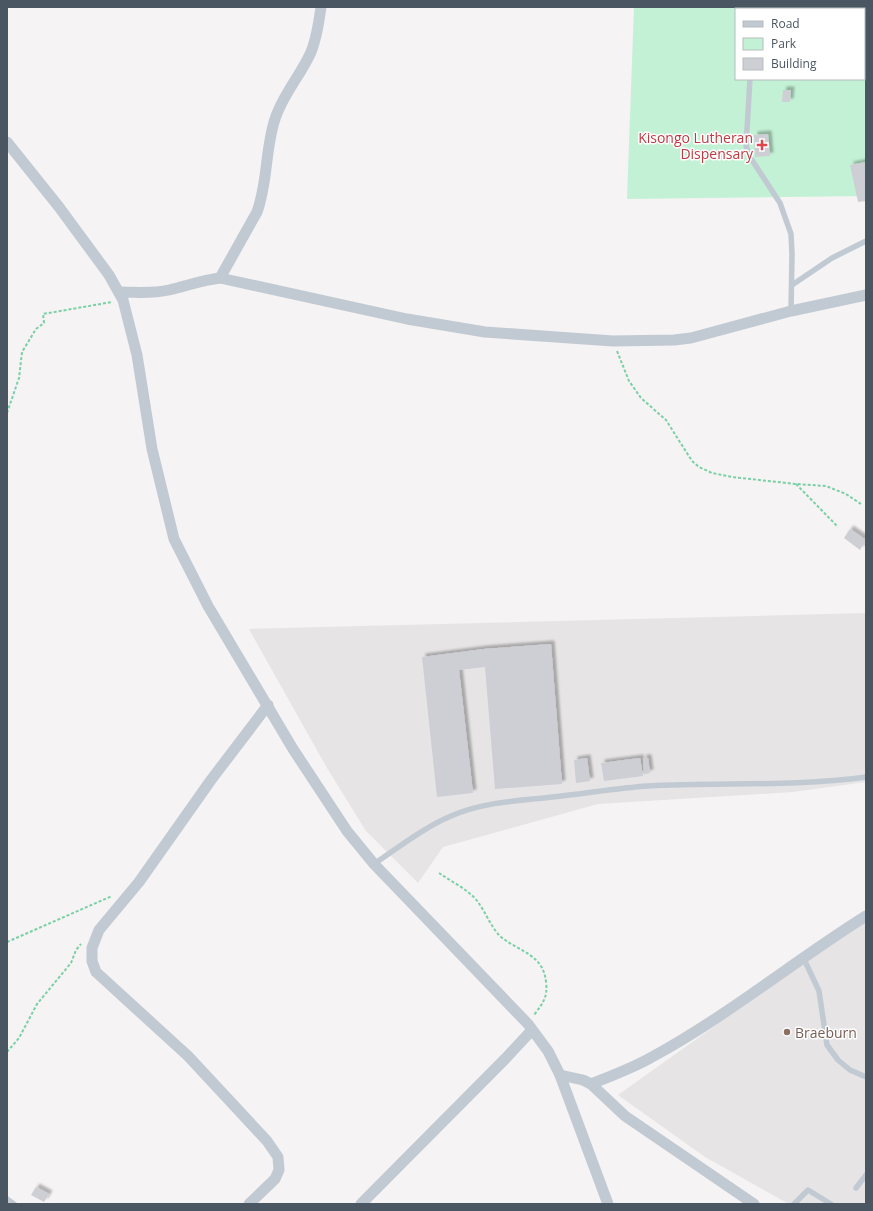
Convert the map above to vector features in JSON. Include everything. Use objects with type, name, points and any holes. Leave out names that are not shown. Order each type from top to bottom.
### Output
[{"type":"street","points":[[220,278],[261,200],[266,158],[274,120],[279,106],[311,53],[319,22],[321,7]]},
{"type":"street","points":[[7,142],[59,207],[109,275],[121,296],[137,355],[152,449],[174,539],[208,606],[322,795],[347,831],[374,864],[530,1027],[548,1051],[560,1075],[608,1204]]},
{"type":"street","points":[[121,296],[169,290],[202,280],[220,278],[407,320],[485,332],[612,341],[674,340],[691,338],[791,311],[866,295]]},
{"type":"street","points":[[249,1204],[275,1179],[279,1170],[278,1157],[267,1141],[188,1056],[96,972],[92,962],[92,948],[99,930],[139,882],[210,780],[268,705]]},
{"type":"street","points":[[591,1084],[652,1058],[702,1027],[803,956],[866,916]]},
{"type":"street","points":[[361,1204],[506,1058],[530,1027]]},
{"type":"street","points":[[560,1075],[583,1080],[591,1084],[625,1116],[754,1204]]},
{"type":"lane","points":[[750,80],[746,146],[750,157],[785,214],[791,234],[791,311]]},
{"type":"lane","points":[[792,285],[832,258],[866,241]]},
{"type":"lane","points":[[374,864],[401,844],[431,826],[452,815],[482,806],[648,786],[827,782],[866,777]]},
{"type":"lane","points":[[803,956],[819,991],[827,1045],[838,1060],[850,1070],[866,1077]]},
{"type":"lane","points":[[856,1188],[866,1175]]},
{"type":"lane","points":[[794,1204],[808,1190],[831,1204]]},
{"type":"lane","points":[[7,1199],[14,1204]]},
{"type":"path","points":[[7,413],[19,378],[22,352],[36,329],[44,323],[44,314],[121,296]]},
{"type":"path","points":[[612,341],[629,381],[641,398],[666,420],[684,450],[692,461],[700,467],[712,473],[732,477],[826,486],[846,494],[861,504]]},
{"type":"path","points":[[796,484],[838,527]]},
{"type":"path","points":[[439,873],[478,901],[501,937],[532,956],[544,970],[547,995],[530,1027]]},
{"type":"path","points":[[7,942],[113,896]]},
{"type":"path","points":[[7,1052],[19,1038],[37,1004],[71,963],[78,947],[83,943]]},
{"type":"shaded area","points":[[866,613],[866,782],[793,792],[598,804],[443,847],[418,883],[366,831],[327,768],[249,629]]},
{"type":"shaded area","name":"Braeburn","points":[[866,922],[866,1204],[789,1204],[705,1157],[618,1095],[796,968]]},
{"type":"green space","points":[[634,7],[866,7],[866,196],[627,199]]},
{"type":"building","points":[[783,90],[791,90],[790,102],[782,102]]},
{"type":"building","name":"Kisongo Lutheran Dispensary","points":[[768,134],[770,156],[755,157],[754,135]]},
{"type":"building","points":[[866,162],[866,201],[858,202],[850,165]]},
{"type":"building","points":[[850,529],[866,540],[860,550],[844,538]]},
{"type":"building","points":[[551,644],[562,784],[495,789],[485,667],[459,670],[473,793],[437,797],[422,657],[484,649]]},
{"type":"building","points":[[587,758],[590,781],[576,783],[574,760]]},
{"type":"building","points":[[640,758],[643,776],[604,781],[601,763]]},
{"type":"building","points":[[643,758],[648,758],[650,773],[644,774]]},
{"type":"building","points":[[36,1187],[49,1194],[44,1202],[31,1195]]},
{"type":"place","name":"Kisongo Lutheran Dispensary","points":[[762,145]]},
{"type":"place","name":"Braeburn","points":[[787,1032]]}]
